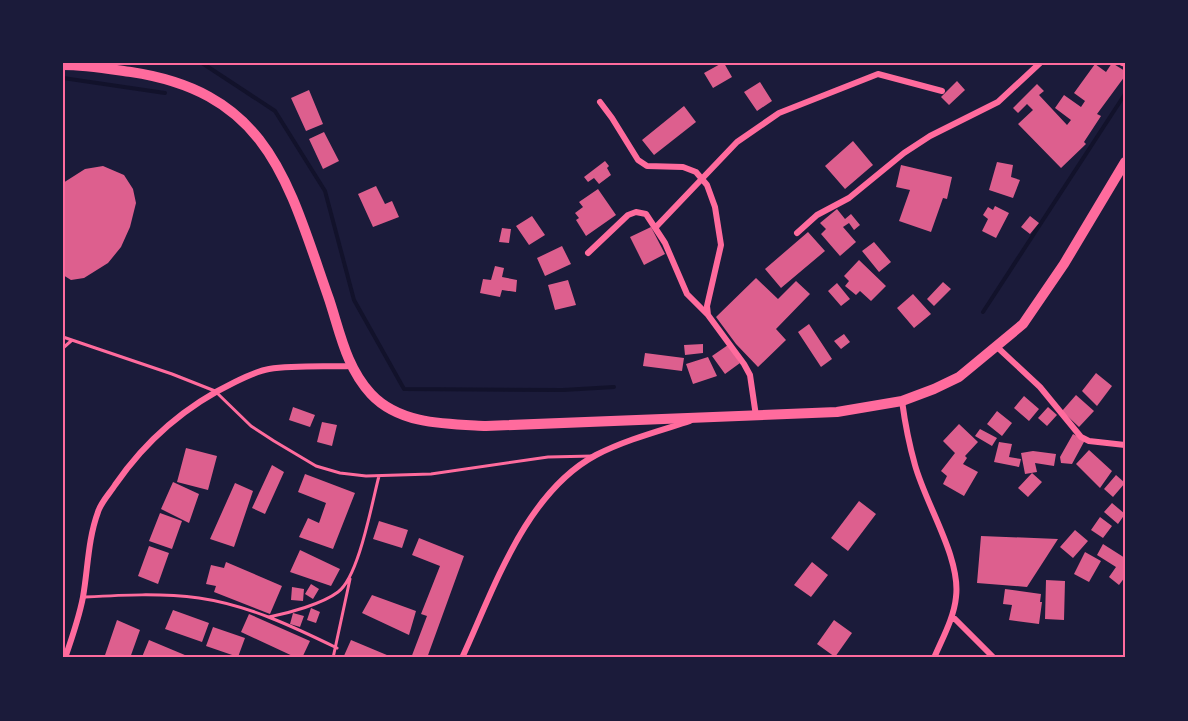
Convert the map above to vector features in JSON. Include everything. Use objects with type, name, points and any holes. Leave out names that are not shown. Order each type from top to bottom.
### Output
[{"type":"main road","points":[[63,65],[153,76],[188,86],[220,102],[247,124],[268,150],[284,178],[351,366],[372,395],[398,413],[432,423],[486,426],[837,412],[902,402],[934,390],[959,377],[1023,324],[1064,264],[1125,162]]},
{"type":"street","points":[[797,233],[817,215],[849,198],[904,153],[930,136],[998,102],[1040,63]]},
{"type":"street","points":[[656,228],[737,142],[779,113],[871,76],[883,75],[942,91]]},
{"type":"street","points":[[600,102],[638,160],[647,166],[683,167],[696,172],[712,194],[721,245],[707,306],[708,315]]},
{"type":"street","points":[[588,253],[628,215],[636,212],[646,214],[665,243],[687,294],[708,315],[750,375],[756,416]]},
{"type":"street","points":[[996,346],[1040,387],[1081,437],[1089,441],[1125,446]]},
{"type":"street","points":[[65,655],[76,626],[83,597],[89,545],[98,510],[144,447],[164,427],[215,391],[267,369],[351,366]]},
{"type":"street","points":[[902,402],[915,466],[952,557],[957,581],[952,616],[934,658]]},
{"type":"street","points":[[462,658],[526,524],[543,500],[564,478],[595,455],[699,418]]},
{"type":"street","points":[[952,616],[994,658]]},
{"type":"lane","points":[[63,337],[215,391],[251,426],[316,466],[340,473],[379,476],[431,474],[548,457],[595,455]]},
{"type":"lane","points":[[63,348],[71,341]]},
{"type":"lane","points":[[333,658],[337,648],[350,577],[362,543],[379,476]]},
{"type":"lane","points":[[269,617],[291,613],[339,592],[350,577]]},
{"type":"lane","points":[[83,597],[143,594],[201,598],[269,617],[337,648]]},
{"type":"building","points":[[722,63],[732,77],[713,88],[704,73]]},
{"type":"building","points":[[1112,63],[1125,71],[1125,76],[1097,114],[1101,116],[1084,142],[1086,144],[1061,168],[1018,124],[1033,110],[1027,104],[1018,113],[1013,108],[1037,84],[1044,91],[1039,95],[1067,125],[1071,120],[1055,108],[1064,95],[1081,107],[1085,101],[1074,93],[1095,64],[1106,72]]},
{"type":"building","points":[[957,81],[965,90],[949,105],[941,97]]},
{"type":"building","points":[[760,82],[772,101],[757,111],[744,92]]},
{"type":"building","points":[[309,90],[323,124],[306,131],[291,98]]},
{"type":"building","points":[[684,106],[696,122],[654,155],[642,140]]},
{"type":"building","points":[[324,132],[339,161],[323,169],[309,139]]},
{"type":"building","points":[[853,141],[873,165],[845,189],[825,166]]},
{"type":"building","points":[[605,161],[611,175],[599,184],[594,178],[588,182],[584,177]]},
{"type":"building","points":[[997,162],[1013,165],[1011,177],[1020,180],[1013,198],[989,190]]},
{"type":"building","points":[[901,165],[952,177],[947,199],[943,198],[931,232],[899,221],[910,190],[896,187]]},
{"type":"building","points":[[103,166],[124,175],[133,189],[136,203],[130,227],[121,247],[108,263],[84,278],[71,280],[63,275],[63,183],[85,169]]},
{"type":"building","points":[[376,186],[385,204],[392,201],[399,217],[373,227],[358,194]]},
{"type":"building","points":[[598,189],[616,215],[586,236],[576,220],[579,218],[575,213],[583,207],[579,202]]},
{"type":"building","points":[[995,206],[1009,213],[996,238],[982,231],[988,219],[983,215],[988,207],[993,210]]},
{"type":"building","points":[[837,209],[845,219],[851,214],[860,225],[854,230],[849,223],[843,227],[856,242],[840,256],[821,234],[826,229],[820,223]]},
{"type":"building","points":[[532,216],[545,235],[529,245],[516,226]]},
{"type":"building","points":[[1030,216],[1039,223],[1030,234],[1021,227]]},
{"type":"building","points":[[651,227],[665,254],[644,265],[630,237]]},
{"type":"building","points":[[502,228],[511,229],[509,243],[499,242]]},
{"type":"building","points":[[808,232],[825,251],[781,288],[765,269]]},
{"type":"building","points":[[874,242],[891,262],[879,272],[862,251]]},
{"type":"building","points":[[562,246],[571,264],[545,276],[537,258]]},
{"type":"building","points":[[859,260],[886,286],[871,301],[860,291],[856,295],[845,286],[849,281],[844,276]]},
{"type":"building","points":[[495,266],[504,268],[502,277],[517,280],[516,292],[502,290],[500,297],[480,293],[483,279],[491,280]]},
{"type":"building","points":[[756,278],[778,299],[796,281],[810,294],[776,329],[786,340],[758,367],[736,344],[716,317]]},
{"type":"building","points":[[568,280],[576,305],[555,310],[548,285]]},
{"type":"building","points":[[943,282],[951,289],[934,306],[927,299]]},
{"type":"building","points":[[837,283],[850,299],[841,306],[828,291]]},
{"type":"building","points":[[913,294],[931,314],[914,328],[897,308]]},
{"type":"building","points":[[809,324],[832,359],[821,367],[798,332]]},
{"type":"building","points":[[844,334],[850,342],[841,349],[834,341]]},
{"type":"building","points":[[703,344],[703,353],[685,355],[684,345]]},
{"type":"building","points":[[728,345],[740,363],[725,374],[712,356]]},
{"type":"building","points":[[645,353],[684,358],[682,371],[643,366]]},
{"type":"building","points":[[708,357],[717,376],[693,384],[686,364]]},
{"type":"building","points":[[1096,373],[1112,386],[1097,406],[1082,391]]},
{"type":"building","points":[[1076,395],[1094,411],[1079,427],[1062,411]]},
{"type":"building","points":[[1024,396],[1039,409],[1029,421],[1014,408]]},
{"type":"building","points":[[293,407],[315,415],[310,427],[289,420]]},
{"type":"building","points":[[1048,407],[1057,415],[1047,426],[1038,418]]},
{"type":"building","points":[[997,411],[1012,423],[1002,436],[987,424]]},
{"type":"building","points":[[322,422],[337,425],[332,446],[317,442]]},
{"type":"building","points":[[959,424],[978,442],[965,456],[967,458],[963,464],[978,472],[964,496],[943,484],[947,476],[941,471],[955,453],[943,441]]},
{"type":"building","points":[[980,429],[997,438],[992,446],[975,436]]},
{"type":"building","points":[[1073,434],[1085,440],[1072,464],[1061,463],[1060,457]]},
{"type":"building","points":[[999,442],[1012,444],[1009,457],[1021,459],[1019,467],[994,462]]},
{"type":"building","points":[[186,448],[217,456],[208,490],[177,482]]},
{"type":"building","points":[[1089,450],[1112,471],[1100,488],[1076,464]]},
{"type":"building","points":[[1033,451],[1056,454],[1054,466],[1035,463],[1037,472],[1025,474],[1021,453]]},
{"type":"building","points":[[272,465],[284,472],[265,514],[252,508]]},
{"type":"building","points":[[1032,473],[1042,482],[1028,497],[1018,488]]},
{"type":"building","points":[[305,474],[355,493],[333,549],[299,537],[308,518],[319,523],[326,503],[298,492]]},
{"type":"building","points":[[1116,475],[1125,483],[1113,497],[1104,489]]},
{"type":"building","points":[[173,482],[199,494],[189,523],[161,509]]},
{"type":"building","points":[[235,483],[253,491],[234,547],[210,539]]},
{"type":"building","points":[[859,501],[876,514],[848,551],[831,538]]},
{"type":"building","points":[[1112,503],[1125,514],[1118,524],[1104,512]]},
{"type":"building","points":[[160,513],[182,521],[172,549],[149,541]]},
{"type":"building","points":[[1100,517],[1112,526],[1103,538],[1091,530]]},
{"type":"building","points":[[379,521],[408,530],[402,548],[373,539]]},
{"type":"building","points":[[1075,530],[1088,541],[1073,558],[1060,547]]},
{"type":"building","points":[[981,536],[1058,539],[1027,587],[977,583]]},
{"type":"building","points":[[419,538],[464,556],[427,658],[411,658],[427,616],[421,614],[440,566],[412,555]]},
{"type":"building","points":[[1103,544],[1125,558],[1125,577],[1119,585],[1109,577],[1116,567],[1097,555]]},
{"type":"building","points":[[149,546],[169,553],[158,584],[138,576]]},
{"type":"building","points":[[300,550],[340,569],[331,586],[290,572]]},
{"type":"building","points":[[1085,552],[1101,561],[1089,582],[1074,574]]},
{"type":"building","points":[[226,562],[282,586],[270,614],[214,592],[216,586],[206,584],[211,565],[224,568]]},
{"type":"building","points":[[812,562],[828,575],[811,597],[794,585]]},
{"type":"building","points":[[1046,580],[1065,581],[1064,620],[1045,619]]},
{"type":"building","points":[[311,584],[319,589],[313,599],[305,594]]},
{"type":"building","points":[[292,587],[304,589],[303,601],[291,600]]},
{"type":"building","points":[[1005,589],[1041,594],[1039,624],[1009,620],[1012,605],[1003,604]]},
{"type":"building","points":[[372,595],[416,611],[409,635],[362,613]]},
{"type":"building","points":[[311,608],[320,612],[316,623],[307,620]]},
{"type":"building","points":[[173,610],[209,623],[202,642],[165,629]]},
{"type":"building","points":[[293,613],[304,616],[300,627],[290,624]]},
{"type":"building","points":[[249,614],[310,641],[302,658],[297,658],[241,632]]},
{"type":"building","points":[[117,620],[140,630],[130,658],[104,658]]},
{"type":"building","points":[[834,620],[852,633],[835,657],[817,644]]},
{"type":"building","points":[[213,627],[245,638],[238,657],[206,646]]},
{"type":"building","points":[[149,640],[192,658],[143,658]]},
{"type":"building","points":[[351,640],[394,658],[343,658]]},
{"type":"waterway","points":[[202,63],[275,111],[325,191],[354,300],[404,389],[563,390],[614,387]]},
{"type":"waterway","points":[[63,78],[165,93]]},
{"type":"waterway","points":[[983,312],[1125,94]]}]
